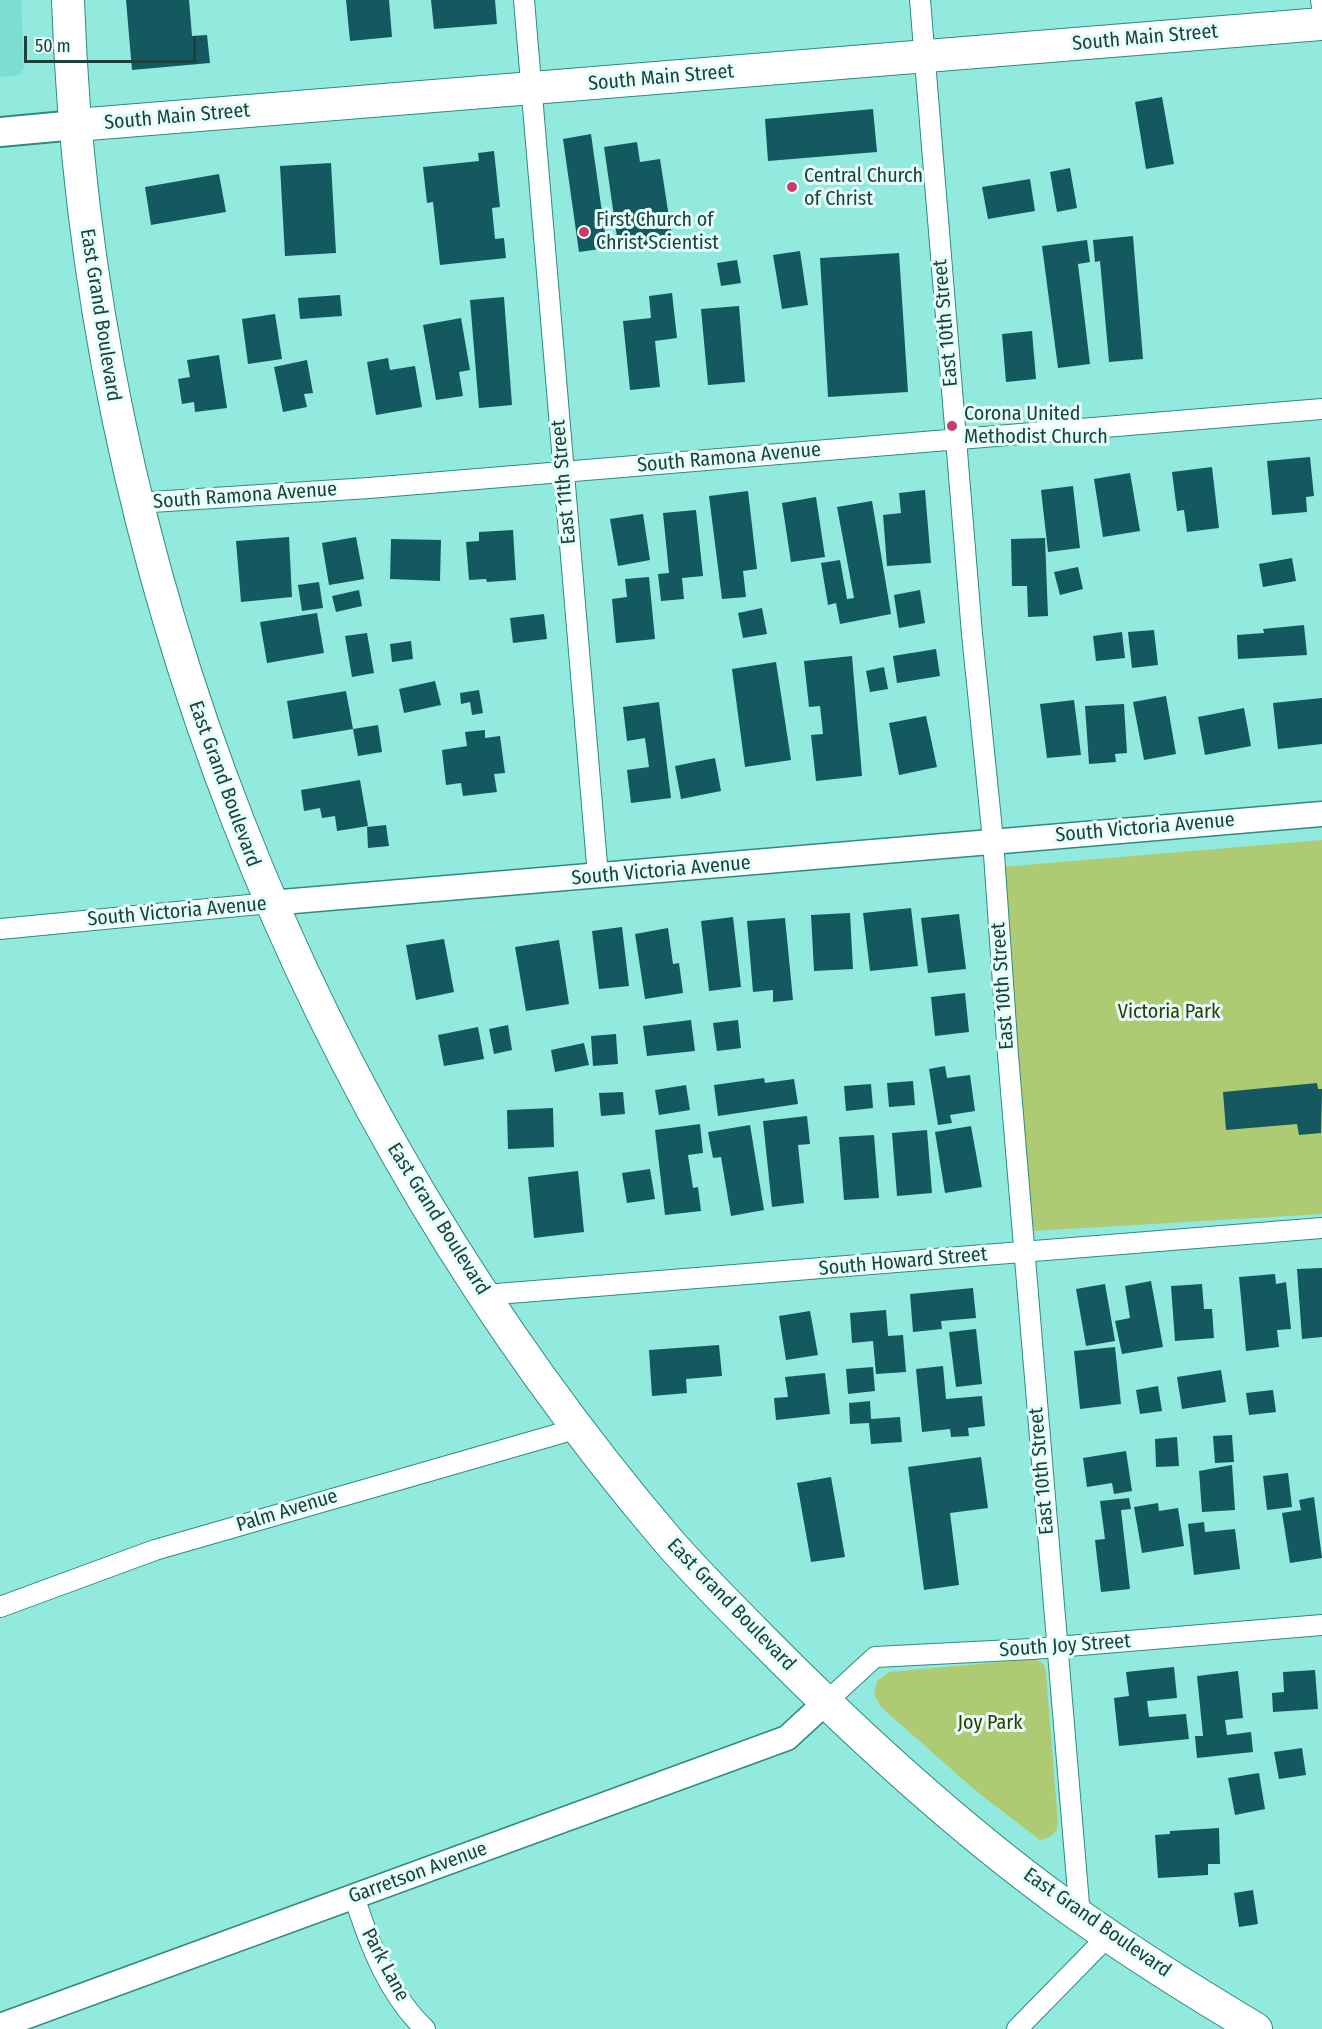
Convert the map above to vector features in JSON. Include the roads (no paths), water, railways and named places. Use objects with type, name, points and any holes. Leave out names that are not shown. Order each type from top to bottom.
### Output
[{"type":"main road","name":"East Grand Boulevard","points":[[68,0],[83,212],[97,307],[136,503],[192,700],[236,820],[270,903],[352,1072],[420,1193],[484,1295],[579,1428],[633,1498],[701,1578],[826,1702],[938,1802],[1080,1916],[1256,2029]]},
{"type":"main road","name":"South Main Street","points":[[0,132],[1322,24]]},
{"type":"street","name":"East 11th Street","points":[[524,0],[598,876]]},
{"type":"street","name":"East 10th Street","points":[[920,0],[956,440],[993,840],[1024,1252],[1080,1916]]},
{"type":"street","points":[[1322,0],[1322,7]]},
{"type":"street","name":"South Ramona Avenue","points":[[136,503],[564,472],[1322,409]]},
{"type":"street","name":"South Victoria Avenue","points":[[0,929],[993,840],[1322,814]]},
{"type":"street","name":"South Howard Street","points":[[484,1295],[1322,1228]]},
{"type":"street","name":"Palm Avenue","points":[[0,1607],[155,1550],[377,1484],[579,1428]]},
{"type":"street","name":"South Joy Street","points":[[826,1702],[875,1657],[1057,1647],[1322,1625]]},
{"type":"street","name":"Garretson Avenue","points":[[8,2026],[354,1896],[787,1738],[826,1702]]},
{"type":"street","name":"Park Lane","points":[[354,1896],[367,1936],[392,1986],[425,2029]]},
{"type":"street","points":[[1017,2029],[1108,1935]]},
{"type":"place","name":"Central Church of Christ","points":[[792,187]]},
{"type":"place","name":"First Church of Christ Scientist","points":[[584,232]]},
{"type":"place","name":"Corona United Methodist Church","points":[[952,426]]},
{"type":"park label","name":"Victoria Park","points":[[1169,1012]]},
{"type":"park label","name":"Joy Park","points":[[990,1723]]}]
